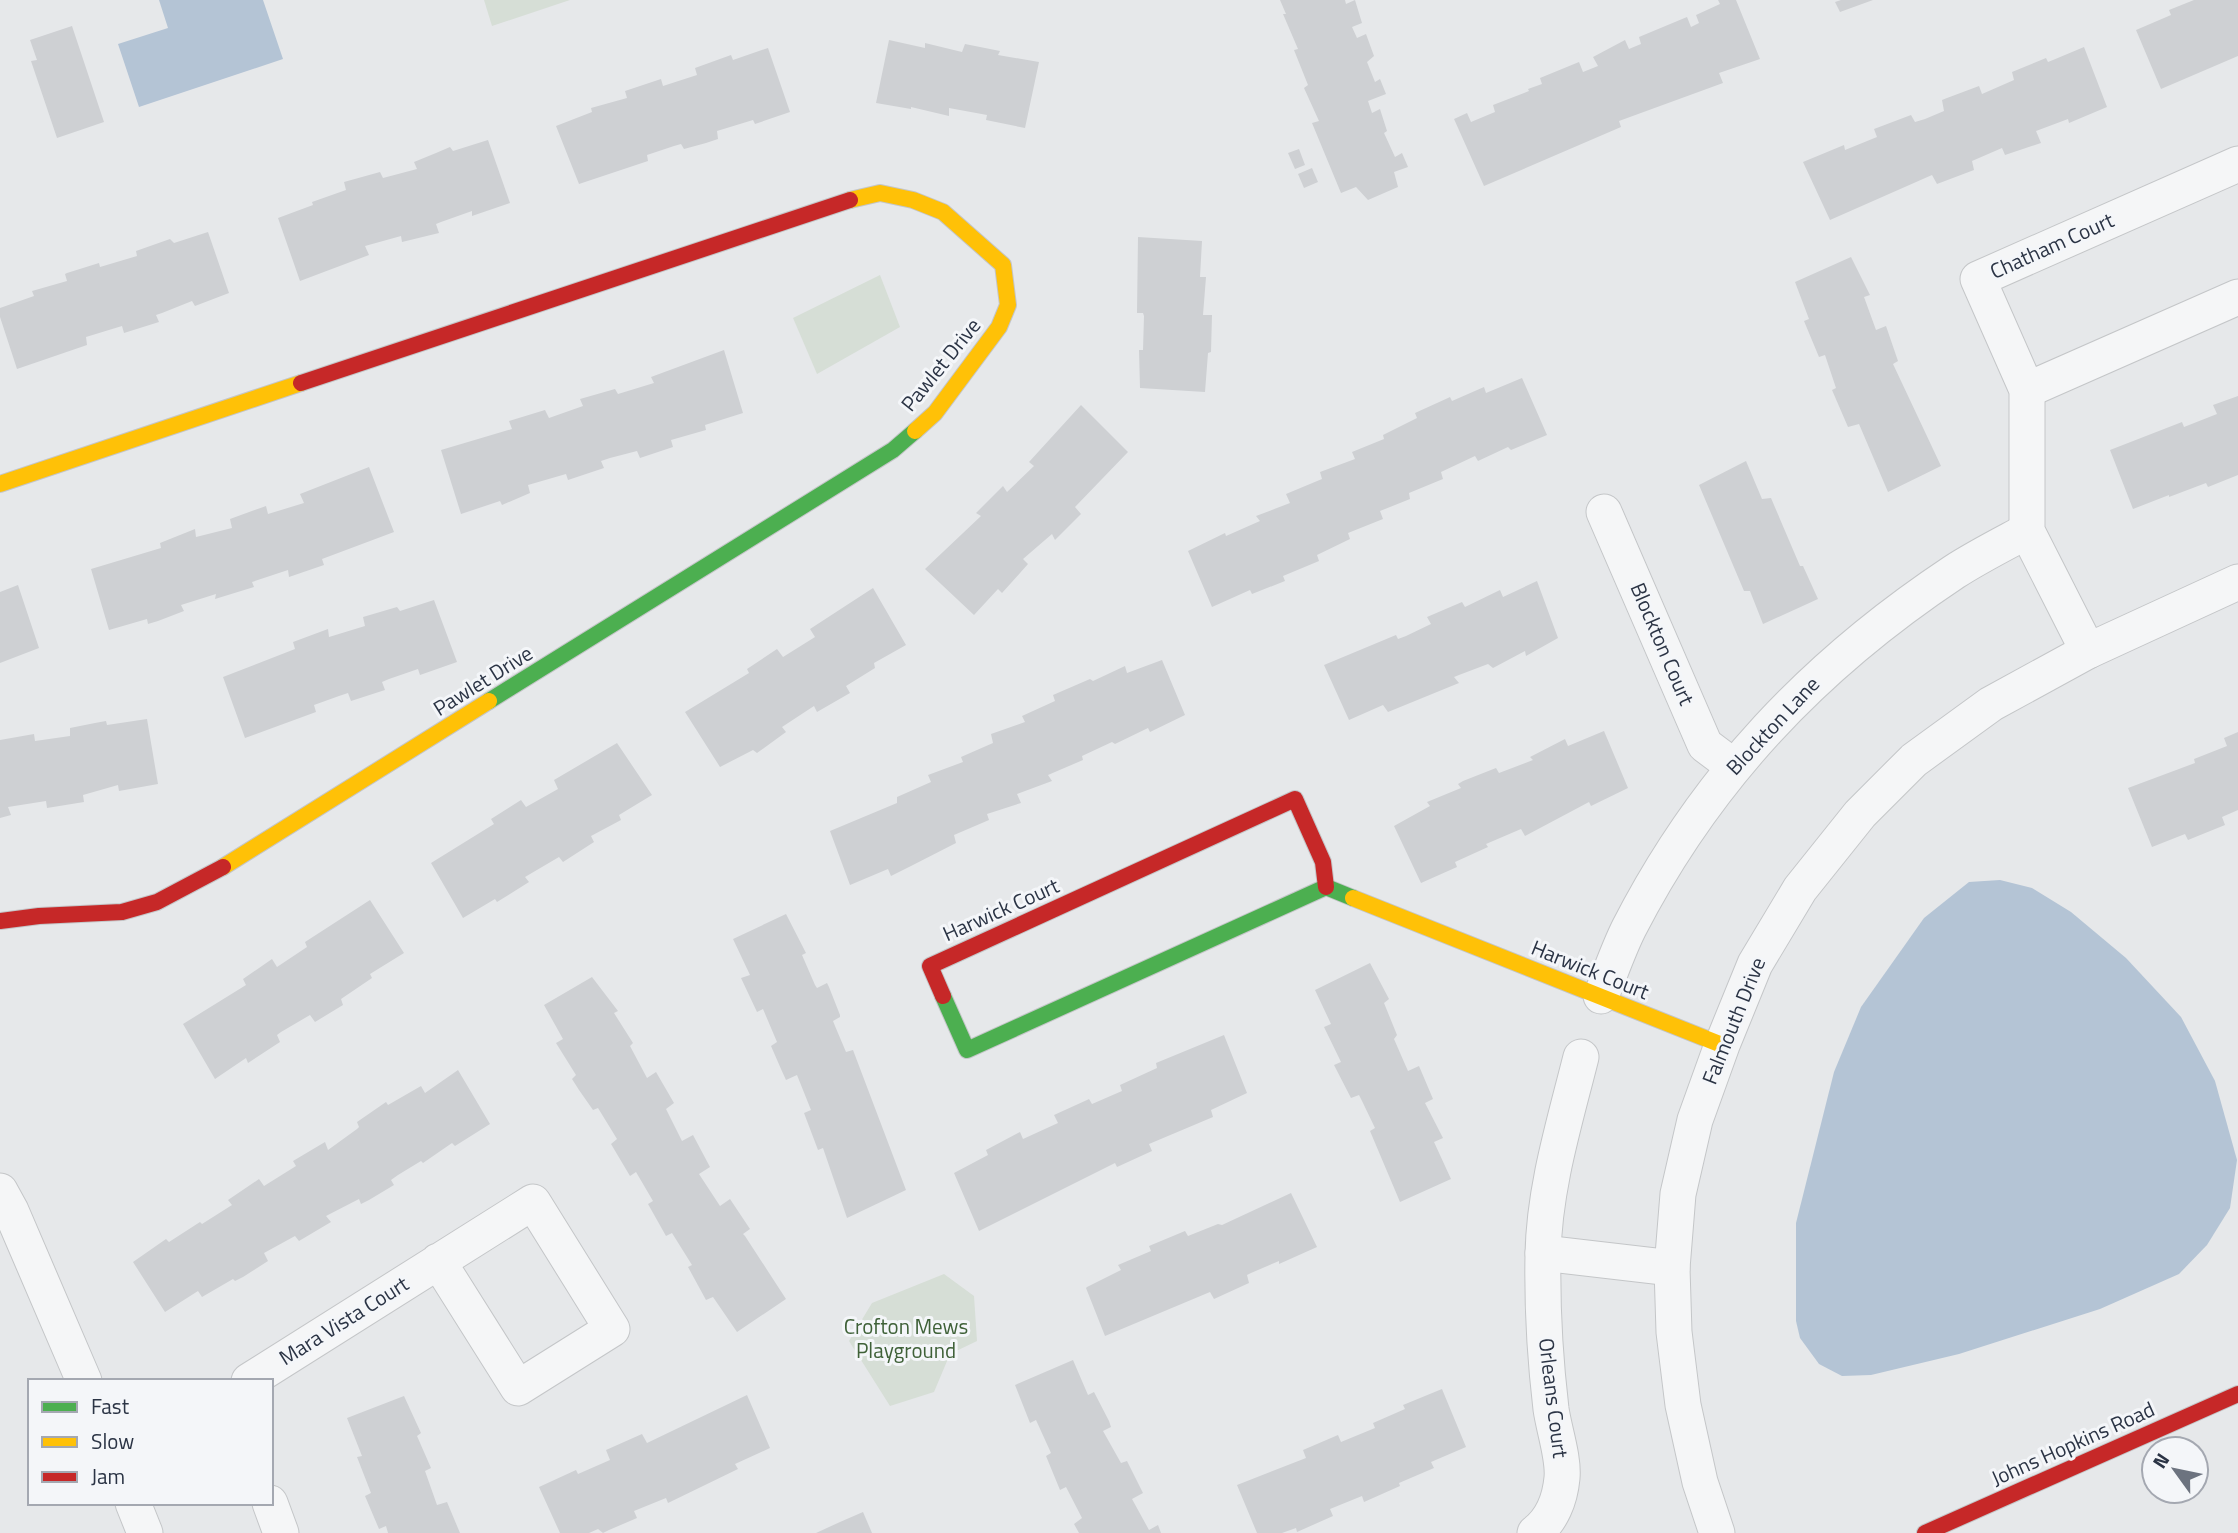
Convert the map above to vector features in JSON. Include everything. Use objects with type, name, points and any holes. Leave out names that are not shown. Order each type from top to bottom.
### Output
[{"type":"street","name":"Chatham Court","points":[[2088,651],[2027,531],[2027,390],[1978,279],[2238,164]]},
{"type":"street","name":"Pawlet Drive","points":[[0,484],[839,203],[880,192],[913,200],[943,212],[1003,265],[1008,305],[999,327],[935,413],[892,450],[205,878],[157,902],[122,912],[39,916],[0,921]]},
{"type":"street","points":[[2027,390],[2238,297]]},
{"type":"street","name":"Blockton Court","points":[[1604,512],[1705,745],[1733,766]]},
{"type":"street","name":"Blockton Lane","points":[[1601,996],[1628,930],[1663,866],[1702,807],[1770,724],[1818,677],[1882,623],[1955,571],[2027,531]]},
{"type":"street","name":"Falmouth Drive","points":[[1717,1533],[1700,1482],[1683,1405],[1674,1332],[1672,1268],[1678,1194],[1695,1120],[1755,964],[1800,889],[1860,814],[1914,760],[1992,704],[2088,651],[2238,582]]},
{"type":"street","name":"Harwick Court","points":[[1326,887],[1323,862],[1295,799],[930,965],[967,1050],[1326,887],[1722,1045]]},
{"type":"street","name":"Orleans Court","points":[[1535,1533],[1551,1516],[1559,1497],[1563,1474],[1552,1412],[1544,1338],[1543,1253],[1549,1194],[1581,1056]]},
{"type":"street","name":"Mara Vista Court","points":[[252,1379],[438,1261],[533,1202],[612,1329],[518,1388],[438,1261]]},
{"type":"street","points":[[4,1206],[83,1379]]},
{"type":"street","points":[[1543,1253],[1672,1268]]},
{"type":"street","name":"Johns Hopkins Road","points":[[1925,1533],[2238,1394]]},
{"type":"street","points":[[134,1505],[145,1533]]},
{"type":"street","points":[[271,1505],[281,1533]]},
{"type":"green space","points":[[484,0],[570,0],[492,26]]},
{"type":"green space","points":[[880,275],[900,327],[817,374],[793,318]]},
{"type":"green space","name":"Crofton Mews Playground","points":[[944,1274],[974,1296],[977,1341],[950,1354],[934,1392],[890,1406],[849,1341],[872,1303]]},
{"type":"water","points":[[159,0],[263,0],[283,59],[139,107],[118,44],[168,28]]},
{"type":"water","points":[[2000,880],[2032,888],[2071,912],[2126,958],[2181,1017],[2215,1081],[2237,1160],[2230,1208],[2207,1245],[2179,1274],[2100,1309],[1959,1354],[1871,1375],[1842,1376],[1819,1364],[1800,1338],[1796,1321],[1796,1223],[1834,1072],[1861,1007],[1924,918],[1969,882]]},
{"type":"building","points":[[1280,0],[1345,0],[1346,4],[1355,0],[1362,23],[1352,27],[1357,38],[1366,34],[1374,56],[1367,62],[1375,82],[1380,79],[1386,94],[1368,101],[1372,113],[1380,109],[1387,131],[1384,133],[1395,157],[1402,153],[1408,167],[1394,172],[1398,187],[1368,200],[1356,187],[1341,193],[1312,123],[1319,121],[1304,88],[1308,85],[1294,50],[1298,49]]},
{"type":"building","points":[[1718,0],[1736,0],[1760,59],[1719,73],[1723,83],[1619,121],[1621,127],[1484,186],[1454,119],[1467,113],[1471,122],[1495,112],[1493,105],[1529,91],[1528,89],[1542,84],[1540,78],[1579,62],[1583,72],[1598,66],[1593,57],[1625,40],[1629,49],[1641,44],[1639,37],[1687,17],[1691,27],[1699,23],[1696,15],[1720,4]]},
{"type":"building","points":[[1873,0],[1840,12],[1835,2]]},
{"type":"building","points":[[2194,0],[2238,0],[2238,56],[2161,89],[2136,30],[2171,15],[2169,10]]},
{"type":"building","points":[[72,26],[104,122],[57,138],[31,61],[37,60],[30,40]]},
{"type":"building","points":[[889,40],[925,48],[925,43],[962,52],[965,44],[1000,51],[998,55],[1039,62],[1025,128],[986,120],[987,115],[949,108],[949,116],[911,107],[876,103]]},
{"type":"building","points":[[2084,47],[2107,107],[2069,123],[2068,119],[2036,131],[2041,143],[2005,155],[2002,148],[1972,161],[1974,170],[1937,184],[1932,175],[1830,220],[1803,162],[1844,145],[1845,150],[1877,137],[1874,129],[1911,115],[1915,122],[1925,119],[1944,111],[1942,100],[1979,86],[1982,94],[2014,80],[2012,72],[2046,58],[2048,62]]},
{"type":"building","points":[[768,48],[790,112],[755,124],[753,120],[717,131],[718,139],[684,149],[681,144],[674,146],[647,155],[648,161],[579,184],[556,126],[592,112],[591,108],[627,98],[625,91],[661,79],[663,86],[697,75],[695,68],[731,55],[733,60]]},
{"type":"building","points":[[488,140],[510,203],[472,216],[472,211],[436,224],[439,233],[402,242],[401,236],[365,246],[369,255],[300,281],[278,218],[346,190],[344,182],[380,172],[383,178],[417,169],[414,162],[450,147],[453,151]]},
{"type":"building","points":[[1299,149],[1305,165],[1295,169],[1288,153]]},
{"type":"building","points":[[1312,168],[1318,182],[1304,188],[1298,174]]},
{"type":"building","points":[[208,232],[229,293],[195,306],[192,301],[156,315],[159,322],[124,333],[122,326],[86,337],[87,345],[17,369],[0,317],[0,308],[34,296],[32,291],[67,281],[67,273],[99,263],[100,267],[137,256],[136,251],[170,239],[174,243]]},
{"type":"building","points":[[1138,237],[1202,241],[1200,277],[1206,277],[1203,315],[1212,315],[1211,352],[1208,353],[1205,392],[1140,388],[1139,350],[1143,350],[1144,316],[1143,313],[1137,313]]},
{"type":"building","points":[[1851,257],[1870,295],[1864,297],[1876,330],[1886,326],[1898,361],[1893,364],[1941,466],[1888,492],[1859,424],[1848,427],[1832,390],[1836,388],[1825,355],[1819,357],[1804,321],[1809,319],[1795,282]]},
{"type":"building","points":[[724,350],[743,413],[705,425],[706,430],[671,440],[673,447],[640,458],[637,451],[610,458],[601,461],[604,468],[568,480],[566,474],[528,485],[530,493],[502,505],[500,501],[461,514],[441,450],[512,429],[509,421],[545,410],[549,418],[583,406],[580,399],[615,389],[618,394],[654,383],[651,377]]},
{"type":"building","points":[[1522,378],[1547,435],[1511,450],[1508,447],[1478,461],[1475,456],[1441,472],[1443,479],[1409,493],[1410,499],[1380,511],[1383,519],[1348,533],[1350,539],[1317,555],[1319,561],[1283,576],[1285,581],[1252,594],[1250,590],[1212,607],[1188,551],[1225,533],[1226,536],[1260,521],[1256,516],[1290,503],[1286,494],[1322,479],[1320,472],[1355,459],[1352,452],[1384,439],[1383,435],[1417,418],[1415,413],[1450,397],[1452,401],[1484,387],[1486,393]]},
{"type":"building","points":[[2238,396],[2238,475],[2208,487],[2206,483],[2133,509],[2110,450],[2182,422],[2184,427],[2217,414],[2213,405]]},
{"type":"building","points":[[1081,405],[1128,452],[1075,507],[1081,514],[1055,540],[1052,534],[1023,559],[1028,564],[1002,593],[998,589],[974,615],[925,569],[981,516],[976,513],[1003,486],[1007,492],[1034,466],[1029,462]]},
{"type":"building","points":[[1746,461],[1762,499],[1771,498],[1800,566],[1803,566],[1818,599],[1763,624],[1750,591],[1744,591],[1699,485]]},
{"type":"building","points":[[369,467],[394,532],[322,559],[324,565],[289,577],[288,570],[252,582],[254,587],[215,599],[216,594],[181,605],[184,611],[158,621],[148,624],[147,619],[109,630],[91,569],[161,548],[160,543],[195,529],[196,537],[232,528],[230,519],[266,506],[268,514],[304,503],[300,494]]},
{"type":"building","points":[[1537,581],[1558,638],[1526,656],[1525,651],[1493,668],[1488,664],[1454,677],[1459,683],[1388,712],[1383,705],[1349,720],[1324,665],[1396,635],[1398,639],[1406,636],[1431,624],[1427,617],[1462,602],[1465,607],[1500,590],[1503,597]]},
{"type":"building","points":[[18,585],[39,648],[0,663],[0,592]]},
{"type":"building","points":[[873,588],[906,645],[874,663],[875,668],[846,686],[850,693],[817,712],[814,706],[782,727],[786,732],[757,753],[753,750],[720,767],[685,712],[749,673],[747,669],[777,649],[783,657],[815,637],[810,629]]},
{"type":"building","points":[[434,600],[457,662],[420,675],[418,669],[389,679],[382,682],[385,690],[351,701],[348,693],[339,696],[314,705],[316,712],[245,738],[223,677],[295,649],[293,642],[328,629],[329,637],[365,626],[363,617],[397,607],[400,611]]},
{"type":"building","points":[[1162,660],[1185,715],[1150,732],[1148,728],[1082,756],[1083,760],[1048,775],[1052,781],[1017,794],[1021,803],[987,814],[989,820],[954,835],[956,843],[911,866],[891,876],[888,869],[850,885],[830,831],[897,803],[897,797],[931,782],[928,775],[963,762],[961,757],[993,743],[991,734],[1025,722],[1022,716],[1055,701],[1053,695],[1125,666],[1127,673]]},
{"type":"building","points":[[147,719],[158,784],[119,791],[118,785],[83,795],[84,802],[47,808],[46,801],[8,807],[11,815],[0,818],[0,740],[34,734],[35,741],[70,736],[70,728],[106,721],[107,725]]},
{"type":"building","points":[[1604,731],[1628,788],[1591,806],[1589,802],[1525,836],[1521,829],[1486,844],[1488,847],[1455,862],[1457,867],[1421,883],[1394,826],[1430,806],[1427,802],[1461,788],[1458,784],[1463,781],[1496,768],[1499,773],[1533,760],[1530,757],[1565,739],[1568,746]]},
{"type":"building","points":[[2238,732],[2238,810],[2222,817],[2225,825],[2188,840],[2185,834],[2152,847],[2128,788],[2195,763],[2194,759],[2227,746],[2224,738]]},
{"type":"building","points":[[617,743],[652,795],[619,815],[621,820],[591,836],[594,842],[563,862],[559,857],[525,877],[529,882],[497,902],[495,899],[463,918],[431,863],[494,824],[491,819],[521,800],[526,807],[558,789],[554,780]]},
{"type":"building","points":[[370,900],[404,953],[370,974],[372,978],[341,999],[343,1005],[315,1022],[310,1015],[277,1035],[280,1042],[248,1063],[246,1058],[215,1079],[183,1024],[246,985],[243,979],[272,959],[277,967],[307,947],[305,942]]},
{"type":"building","points":[[786,914],[806,953],[802,955],[815,985],[817,988],[827,983],[829,987],[840,1015],[833,1021],[846,1052],[853,1050],[906,1190],[847,1218],[823,1148],[818,1150],[804,1113],[811,1110],[797,1075],[786,1080],[771,1046],[777,1042],[763,1009],[757,1012],[741,978],[750,975],[733,939]]},
{"type":"building","points":[[1370,963],[1389,999],[1384,1003],[1397,1035],[1394,1039],[1408,1071],[1419,1066],[1433,1099],[1425,1103],[1443,1138],[1434,1142],[1451,1179],[1400,1202],[1370,1131],[1375,1128],[1363,1103],[1359,1095],[1351,1098],[1334,1065],[1341,1062],[1324,1027],[1331,1024],[1315,990]]},
{"type":"building","points":[[592,977],[618,1011],[614,1013],[633,1043],[630,1046],[647,1078],[656,1072],[674,1103],[666,1109],[682,1141],[693,1135],[710,1167],[699,1174],[720,1206],[730,1199],[750,1229],[743,1234],[786,1299],[737,1332],[713,1297],[706,1300],[688,1267],[692,1265],[672,1233],[666,1236],[648,1204],[653,1201],[636,1172],[630,1176],[611,1144],[617,1139],[598,1108],[593,1110],[572,1079],[576,1075],[556,1043],[563,1039],[544,1005]]},
{"type":"building","points":[[1224,1035],[1247,1093],[1211,1110],[1213,1117],[1149,1144],[1152,1151],[1117,1167],[1115,1163],[979,1231],[954,1173],[988,1155],[986,1150],[1020,1132],[1023,1139],[1058,1123],[1054,1115],[1089,1099],[1092,1104],[1122,1091],[1120,1085],[1157,1068],[1156,1063]]},
{"type":"building","points":[[458,1070],[490,1124],[455,1146],[452,1143],[423,1163],[421,1161],[398,1175],[391,1180],[394,1185],[369,1200],[361,1204],[359,1199],[326,1216],[331,1222],[299,1241],[295,1236],[264,1253],[268,1261],[243,1277],[235,1281],[233,1279],[202,1297],[198,1291],[165,1312],[133,1262],[166,1239],[169,1242],[232,1205],[228,1200],[259,1179],[264,1186],[296,1166],[293,1161],[325,1142],[328,1150],[357,1129],[357,1122],[386,1102],[388,1105],[421,1086],[425,1093]]},
{"type":"building","points":[[1291,1193],[1317,1247],[1247,1275],[1249,1283],[1214,1299],[1210,1292],[1105,1336],[1087,1287],[1121,1270],[1118,1265],[1151,1251],[1149,1246],[1185,1231],[1188,1236],[1218,1224],[1222,1225]]},
{"type":"building","points":[[1073,1360],[1088,1395],[1094,1392],[1109,1421],[1111,1427],[1103,1431],[1121,1463],[1127,1461],[1143,1493],[1132,1499],[1149,1530],[1158,1525],[1161,1533],[1079,1533],[1074,1524],[1082,1518],[1066,1487],[1060,1490],[1046,1456],[1051,1453],[1036,1420],[1030,1423],[1015,1385]]},
{"type":"building","points":[[1442,1389],[1466,1447],[1431,1462],[1434,1468],[1399,1483],[1400,1486],[1364,1502],[1362,1496],[1330,1509],[1333,1516],[1297,1532],[1296,1528],[1282,1533],[1257,1533],[1237,1485],[1306,1458],[1303,1450],[1338,1435],[1341,1442],[1375,1428],[1373,1423],[1405,1409],[1403,1405]]},
{"type":"building","points":[[747,1395],[770,1448],[735,1464],[738,1469],[668,1503],[666,1498],[634,1511],[637,1518],[603,1533],[598,1529],[589,1533],[560,1533],[539,1487],[576,1470],[578,1474],[610,1460],[606,1450],[642,1434],[647,1443]]},
{"type":"building","points":[[404,1396],[421,1433],[417,1436],[431,1468],[425,1471],[437,1505],[447,1502],[460,1533],[388,1533],[386,1526],[379,1529],[365,1496],[371,1493],[357,1457],[362,1456],[347,1418]]},
{"type":"building","points":[[863,1512],[872,1533],[816,1533],[840,1522]]},
{"type":"traffic: fast","points":[[489,701],[893,450],[915,431]]},
{"type":"traffic: fast","points":[[943,996],[967,1050],[1326,887],[1353,898]]},
{"type":"traffic: slow","points":[[850,200],[880,193],[913,200],[943,212],[1003,265],[1008,305],[999,327],[935,413],[915,431]]},
{"type":"traffic: slow","points":[[0,484],[301,383]]},
{"type":"traffic: slow","points":[[223,867],[489,701]]},
{"type":"traffic: slow","points":[[1353,898],[1722,1045]]},
{"type":"traffic: jam","points":[[301,383],[850,200]]},
{"type":"traffic: jam","points":[[943,996],[930,966],[1295,799],[1323,862],[1326,887]]},
{"type":"traffic: jam","points":[[0,921],[39,916],[122,912],[157,902],[223,867]]},
{"type":"traffic: jam","points":[[1925,1533],[2238,1394]]}]
